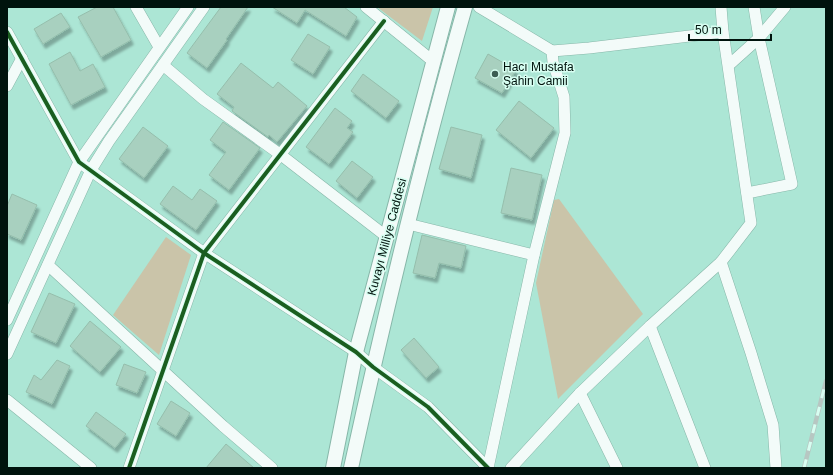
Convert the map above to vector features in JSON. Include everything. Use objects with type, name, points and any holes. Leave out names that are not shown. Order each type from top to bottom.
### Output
[{"type":"main road","name":"Kuvayı Milliye Caddesi","points":[[332,468],[356,352],[448,7]]},
{"type":"main road","name":"Kuvayı Milliye Caddesi","points":[[351,468],[408,224],[443,85],[465,7]]},
{"type":"street","points":[[136,7],[159,47]]},
{"type":"street","points":[[7,320],[79,162],[188,7]]},
{"type":"street","points":[[7,354],[91,170],[109,140],[204,7]]},
{"type":"street","points":[[366,7],[434,62]]},
{"type":"street","points":[[479,7],[552,51],[723,32]]},
{"type":"street","points":[[511,468],[580,393],[650,326],[721,262],[751,223],[723,32],[721,7]]},
{"type":"street","points":[[747,193],[792,184],[759,38],[754,7]]},
{"type":"street","points":[[729,65],[759,38],[785,7]]},
{"type":"street","points":[[128,468],[204,253],[384,22]]},
{"type":"street","points":[[7,32],[79,162],[204,253],[356,352],[428,407],[488,468]]},
{"type":"street","points":[[488,468],[534,255],[565,133],[564,96],[553,62],[552,51]]},
{"type":"street","points":[[7,86],[22,58]]},
{"type":"street","points":[[163,65],[203,99],[281,155],[387,237]]},
{"type":"street","points":[[408,224],[534,255]]},
{"type":"street","points":[[721,262],[773,425],[776,468]]},
{"type":"street","points":[[48,265],[223,426],[272,468]]},
{"type":"street","points":[[650,326],[705,468]]},
{"type":"street","points":[[580,393],[617,468]]},
{"type":"street","points":[[7,400],[91,468]]},
{"type":"shaded area","points":[[377,7],[433,7],[422,41]]},
{"type":"shaded area","points":[[559,199],[643,314],[558,399],[536,283],[554,200]]},
{"type":"shaded area","points":[[166,237],[191,255],[159,355],[113,315]]},
{"type":"building","points":[[97,7],[113,7],[131,40],[101,57],[78,17]]},
{"type":"building","points":[[221,7],[248,7],[207,68],[187,53]]},
{"type":"building","points":[[272,7],[344,7],[357,17],[346,36],[305,10],[297,23]]},
{"type":"building","points":[[61,13],[70,27],[43,44],[34,29]]},
{"type":"building","points":[[308,34],[330,47],[313,74],[291,60]]},
{"type":"building","points":[[70,52],[80,71],[93,64],[105,87],[71,105],[49,64]]},
{"type":"building","name":"Hacı Mustafa Şahin Camii","points":[[488,54],[516,70],[502,93],[475,78]]},
{"type":"building","points":[[241,63],[273,88],[278,82],[307,106],[277,142],[269,135],[268,137],[232,111],[234,107],[217,94]]},
{"type":"building","points":[[363,74],[399,101],[386,118],[351,91]]},
{"type":"building","points":[[519,101],[554,128],[531,158],[496,130]]},
{"type":"building","points":[[335,108],[352,121],[347,128],[353,132],[329,164],[306,147]]},
{"type":"building","points":[[223,122],[260,148],[229,190],[209,175],[226,152],[210,140]]},
{"type":"building","points":[[143,127],[168,146],[144,178],[119,159]]},
{"type":"building","points":[[451,127],[482,135],[471,178],[439,169]]},
{"type":"building","points":[[352,161],[373,177],[357,198],[336,181]]},
{"type":"building","points":[[511,168],[542,175],[532,220],[501,213]]},
{"type":"building","points":[[173,186],[192,200],[200,189],[217,201],[196,230],[160,204]]},
{"type":"building","points":[[12,194],[37,205],[21,240],[7,234],[7,206]]},
{"type":"building","points":[[422,235],[466,246],[461,268],[439,263],[435,278],[413,273]]},
{"type":"building","points":[[49,293],[75,304],[56,343],[31,332]]},
{"type":"building","points":[[90,321],[121,347],[100,372],[70,346]]},
{"type":"building","points":[[414,338],[439,367],[426,378],[401,350]]},
{"type":"building","points":[[57,360],[70,366],[52,404],[26,392],[34,375],[41,380]]},
{"type":"building","points":[[124,364],[146,372],[137,393],[116,385]]},
{"type":"building","points":[[171,401],[190,413],[176,436],[157,424]]},
{"type":"building","points":[[96,412],[126,434],[115,448],[86,426]]},
{"type":"building","points":[[226,444],[254,468],[206,468]]},
{"type":"railway","points":[[804,468],[826,381]]},
{"type":"cycle path","points":[[129,468],[204,253],[384,21]]},
{"type":"cycle path","points":[[7,32],[79,162],[204,253],[356,352],[373,367],[428,407],[488,468]]},
{"type":"place","name":"Hacı Mustafa Şahin Camii","points":[[495,74]]}]
